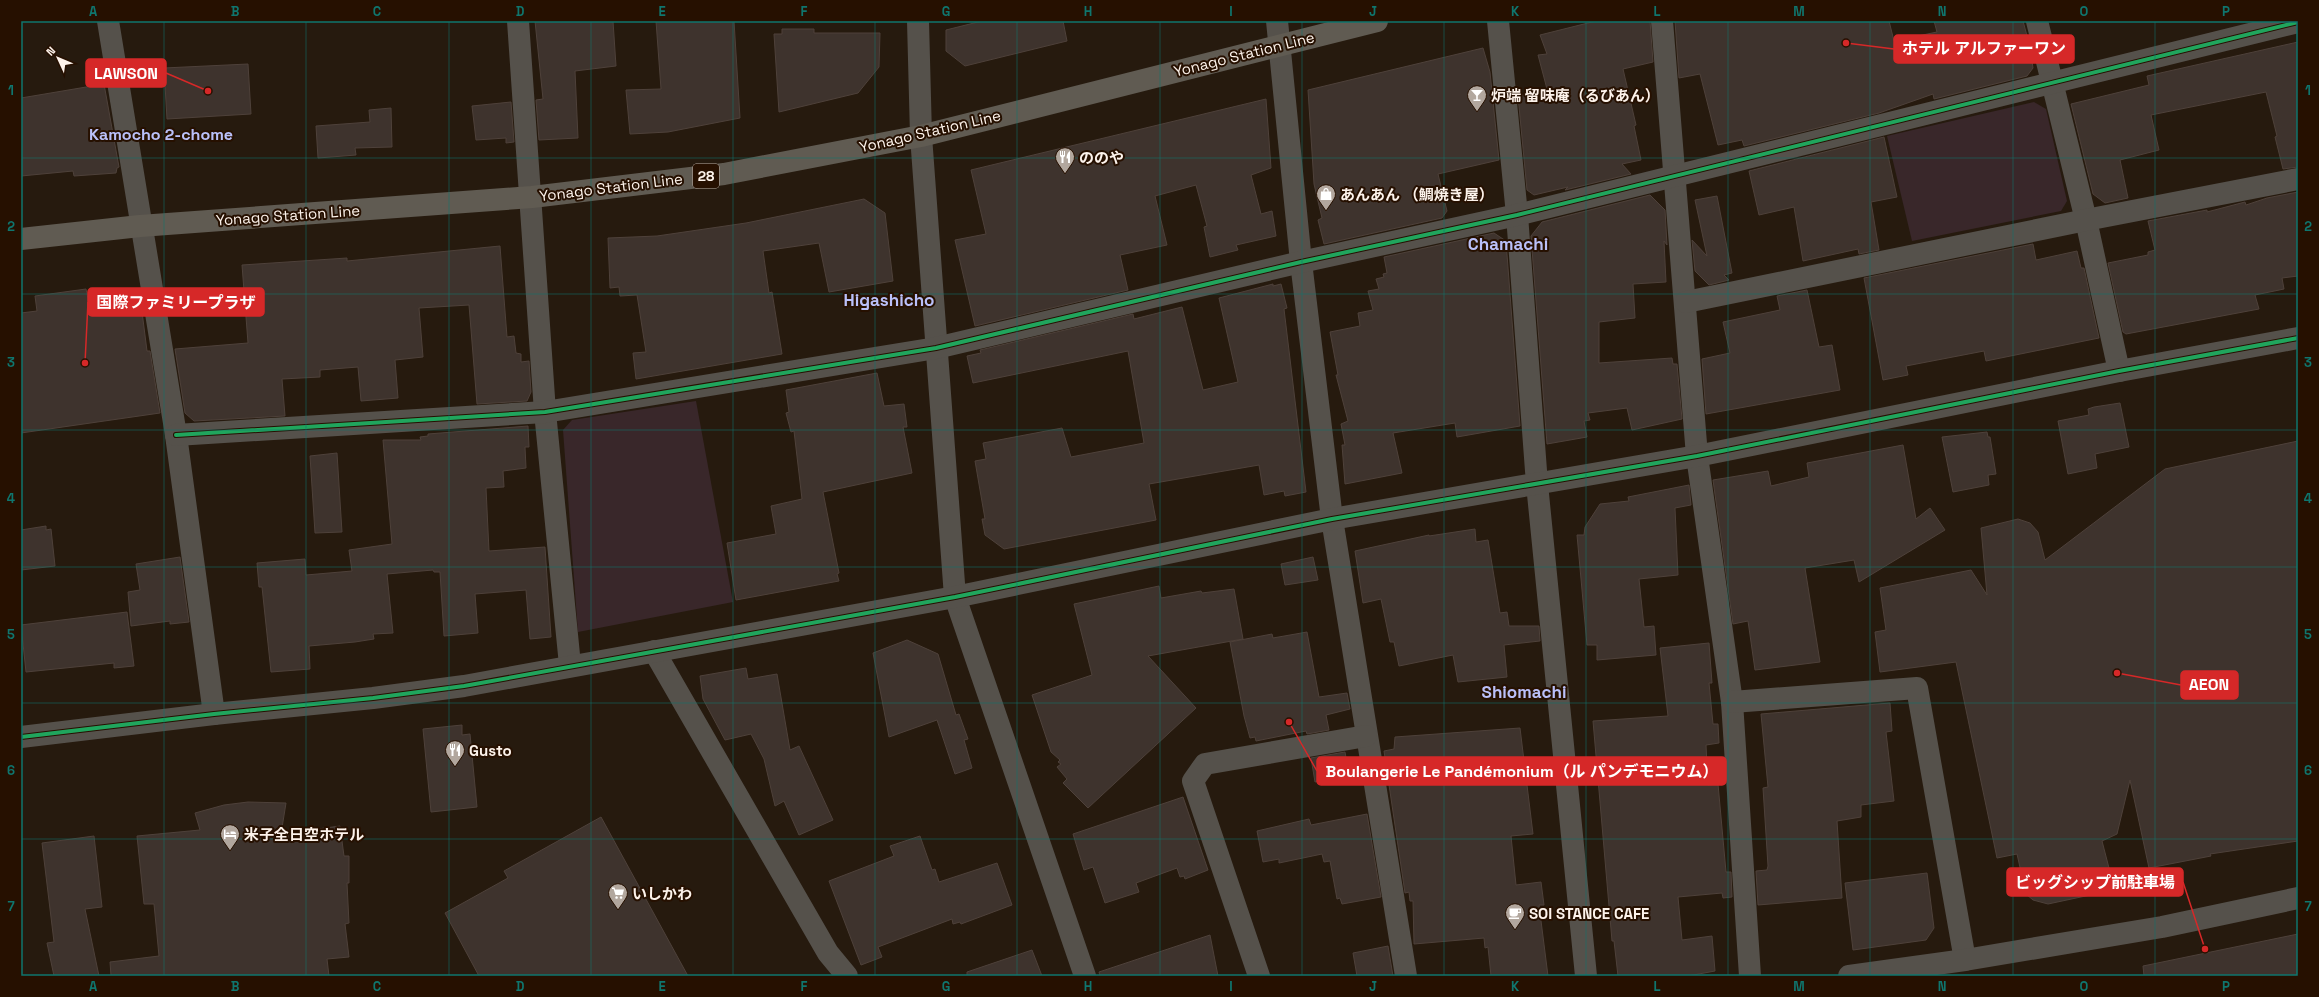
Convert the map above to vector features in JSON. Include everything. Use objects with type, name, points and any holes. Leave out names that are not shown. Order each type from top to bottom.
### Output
[{"type":"main road","name":"Yonago Station Line","points":[[21,239],[140,226],[532,197],[724,174],[921,136],[1117,85],[1280,47],[1377,21]]},
{"type":"street","points":[[108,21],[140,226],[176,435],[214,714]]},
{"type":"street","points":[[518,21],[532,197],[545,412],[570,666]]},
{"type":"street","points":[[918,21],[921,136],[954,597],[1085,976]]},
{"type":"street","points":[[1277,21],[1301,262],[1332,519],[1406,976]]},
{"type":"street","points":[[1498,21],[1517,215],[1537,484],[1586,976]]},
{"type":"street","points":[[1662,21],[1676,176],[1697,456],[1732,702],[1750,976]]},
{"type":"street","points":[[2037,21],[2051,83],[2086,220],[2119,371]]},
{"type":"street","points":[[176,435],[545,412],[936,348],[1301,262],[1517,215],[2298,22]]},
{"type":"street","points":[[1686,302],[2086,220],[2298,179]]},
{"type":"street","points":[[21,737],[214,714],[373,698],[457,687],[954,597],[1332,519],[1697,456],[2119,371],[2298,338]]},
{"type":"street","points":[[654,651],[828,953],[847,976]]},
{"type":"street","points":[[1732,702],[1917,688],[1965,960]]},
{"type":"street","points":[[1259,976],[1193,781],[1205,764],[1366,736]]},
{"type":"street","points":[[1849,976],[1965,960],[2162,927],[2298,898]]},
{"type":"shaded area","points":[[2034,102],[2046,109],[2067,201],[2061,211],[1912,241],[1887,136]]},
{"type":"shaded area","points":[[696,401],[733,602],[578,632],[563,430],[572,420]]},
{"type":"building","points":[[535,21],[613,21],[616,66],[575,71],[578,138],[539,140],[536,100],[543,99]]},
{"type":"building","points":[[656,21],[734,21],[740,118],[668,132],[630,134],[626,90],[661,89]]},
{"type":"building","points":[[982,21],[1063,21],[1067,41],[965,66],[946,51],[946,30]]},
{"type":"building","points":[[1596,21],[1650,21],[1653,62],[1623,69],[1636,125],[1634,126],[1641,160],[1622,164],[1631,174],[1565,190],[1568,187],[1534,195],[1527,190],[1518,96],[1547,89],[1538,55],[1547,54],[1540,35]]},
{"type":"building","points":[[1675,21],[1889,21],[1894,41],[1937,32],[1934,21],[2023,21],[2030,47],[2033,68],[2027,76],[1934,99],[1933,94],[1879,113],[1744,146],[1742,140],[1718,145],[1700,74],[1679,78]]},
{"type":"building","points":[[782,29],[814,29],[814,33],[880,33],[879,67],[858,93],[779,112],[774,34],[782,34]]},
{"type":"building","points":[[2298,42],[2298,167],[2283,169],[2275,137],[2277,136],[2266,92],[2151,115],[2159,150],[2120,160],[2128,198],[2105,203],[2093,194],[2071,104],[2149,85],[2147,76]]},
{"type":"building","points":[[1483,48],[1490,72],[1499,160],[1438,174],[1447,211],[1442,218],[1324,244],[1318,220],[1322,218],[1314,184],[1308,90]]},
{"type":"building","points":[[248,64],[251,114],[167,119],[164,68]]},
{"type":"building","points":[[104,84],[119,167],[117,168],[116,173],[74,176],[73,171],[21,176],[21,98]]},
{"type":"building","points":[[1266,99],[1271,168],[1251,175],[1261,214],[1272,211],[1276,236],[1236,245],[1238,250],[1210,257],[1204,227],[1207,226],[1196,185],[1155,196],[1167,245],[1120,255],[1128,290],[975,326],[955,240],[986,234],[971,170]]},
{"type":"building","points":[[511,102],[514,142],[506,143],[506,138],[476,140],[472,106]]},
{"type":"building","points":[[391,108],[392,147],[355,148],[356,155],[318,158],[316,126],[370,122],[369,110]]},
{"type":"building","points":[[1884,137],[1897,197],[1871,202],[1879,250],[1859,254],[1858,249],[1803,261],[1794,207],[1759,215],[1749,171]]},
{"type":"building","points":[[2298,192],[2298,276],[2282,278],[2284,289],[2255,295],[2259,309],[2126,334],[2123,332],[2108,263],[2148,255],[2148,252],[2155,250],[2148,221],[2207,210],[2207,212],[2245,202],[2246,205],[2267,198]]},
{"type":"building","points":[[1650,195],[1665,210],[1667,245],[1664,241],[1666,282],[1633,284],[1635,318],[1599,322],[1599,363],[1672,358],[1673,364],[1677,364],[1682,419],[1632,430],[1627,408],[1588,413],[1590,420],[1584,421],[1587,437],[1547,444],[1531,236],[1542,222]]},
{"type":"building","points":[[1717,196],[1732,273],[1724,275],[1729,280],[1709,285],[1695,271],[1692,240],[1707,256],[1695,200]]},
{"type":"building","points":[[864,199],[885,213],[893,281],[829,292],[819,243],[763,251],[769,293],[772,292],[782,354],[636,379],[633,353],[646,352],[637,295],[620,296],[619,287],[610,288],[608,238],[657,236],[746,223]]},
{"type":"building","points":[[1494,233],[1506,241],[1520,426],[1457,437],[1455,423],[1393,433],[1402,473],[1345,484],[1342,445],[1345,445],[1341,424],[1348,421],[1336,375],[1338,375],[1330,332],[1360,326],[1358,313],[1373,310],[1368,291],[1379,289],[1376,279],[1384,277],[1383,274],[1387,273],[1384,257]]},
{"type":"building","points":[[2033,244],[2036,260],[2077,251],[2081,268],[2084,268],[2099,338],[1986,361],[1984,351],[1906,366],[1908,375],[1883,380],[1864,278]]},
{"type":"building","points":[[500,246],[507,337],[514,336],[516,353],[521,354],[521,362],[529,361],[531,392],[527,401],[477,404],[469,305],[419,308],[423,357],[395,360],[398,398],[361,401],[358,367],[320,370],[320,377],[282,379],[285,416],[194,421],[185,413],[175,349],[248,343],[242,265],[347,258],[347,261]]},
{"type":"building","points":[[1273,284],[1273,286],[1281,284],[1287,308],[1284,309],[1306,492],[1285,496],[1284,491],[1264,495],[1259,465],[1149,484],[1156,520],[1004,549],[985,535],[982,519],[985,519],[975,461],[986,459],[983,443],[1062,428],[1071,457],[1144,443],[1128,351],[973,383],[967,356],[981,353],[980,350],[1133,314],[1134,319],[1182,307],[1203,390],[1238,382],[1219,298]]},
{"type":"building","points":[[86,289],[89,304],[140,296],[147,351],[150,351],[160,413],[21,433],[21,313],[37,311],[35,296]]},
{"type":"building","points":[[1807,290],[1819,347],[1832,345],[1840,390],[1706,414],[1702,359],[1730,353],[1723,322],[1780,310],[1777,296]]},
{"type":"building","points":[[877,373],[884,406],[904,404],[907,427],[903,427],[912,473],[823,492],[839,573],[837,574],[839,581],[736,600],[727,543],[776,534],[771,506],[802,499],[794,431],[791,432],[786,413],[789,412],[786,390]]},
{"type":"building","points":[[2120,403],[2129,447],[2095,454],[2097,468],[2068,474],[2058,421],[2089,415],[2088,409],[2094,407]]},
{"type":"building","points":[[528,426],[529,447],[525,447],[526,468],[503,471],[504,487],[486,488],[489,551],[545,547],[551,637],[530,639],[526,590],[475,594],[478,633],[444,636],[440,572],[434,572],[433,570],[387,574],[393,633],[373,634],[374,639],[355,642],[309,646],[310,669],[271,672],[262,587],[259,587],[257,563],[305,559],[306,575],[352,571],[349,550],[392,544],[383,440],[421,440],[420,437],[428,436],[428,434]]},
{"type":"building","points":[[1987,432],[1988,437],[1990,437],[1996,474],[1988,475],[1989,485],[1953,492],[1942,437]]},
{"type":"building","points":[[2298,441],[2298,841],[2210,854],[2211,856],[2149,868],[2130,780],[2117,834],[2102,841],[2109,868],[2102,889],[2095,894],[2048,904],[2033,900],[2026,894],[2017,854],[1997,858],[1956,662],[1880,672],[1875,632],[1886,630],[1880,588],[1971,570],[1987,595],[1981,528],[2018,519],[2030,523],[2038,532],[2045,560],[2165,469]]},
{"type":"building","points":[[1903,445],[1916,519],[1930,508],[1945,530],[1859,582],[1854,560],[1805,568],[1820,662],[1755,670],[1748,621],[1733,624],[1713,480],[1768,471],[1771,486],[1809,477],[1807,463]]},
{"type":"building","points":[[337,453],[342,532],[315,533],[310,456]]},
{"type":"building","points":[[1689,485],[1691,505],[1675,508],[1678,575],[1639,579],[1644,627],[1654,626],[1656,655],[1597,660],[1597,645],[1587,645],[1577,535],[1584,535],[1585,527],[1600,504],[1629,501],[1628,497]]},
{"type":"building","points":[[46,526],[46,530],[51,529],[55,566],[21,570],[21,530]]},
{"type":"building","points":[[1475,529],[1476,542],[1488,540],[1500,613],[1507,612],[1509,626],[1539,626],[1540,641],[1504,645],[1507,677],[1458,682],[1453,655],[1399,666],[1394,642],[1390,642],[1381,599],[1363,603],[1355,551],[1429,535]]},
{"type":"building","points":[[180,557],[189,622],[170,624],[170,621],[131,626],[128,592],[140,590],[136,564]]},
{"type":"building","points":[[1313,557],[1318,580],[1285,585],[1281,564]]},
{"type":"building","points":[[1159,586],[1161,598],[1201,591],[1202,593],[1234,589],[1243,639],[1148,656],[1196,708],[1088,808],[1063,783],[1067,779],[1057,767],[1061,764],[1058,762],[1060,760],[1051,752],[1032,695],[1092,675],[1074,604]]},
{"type":"building","points":[[127,612],[134,666],[114,668],[114,663],[26,672],[21,625]]},
{"type":"building","points":[[1307,632],[1319,697],[1347,693],[1350,709],[1326,715],[1329,730],[1307,734],[1306,731],[1256,741],[1255,737],[1250,738],[1244,716],[1230,642],[1272,634],[1273,638]]},
{"type":"building","points":[[907,640],[938,654],[956,715],[959,714],[968,739],[964,740],[972,768],[955,774],[937,720],[889,737],[873,653]]},
{"type":"building","points":[[1709,643],[1712,683],[1709,683],[1713,724],[1718,724],[1719,743],[1706,745],[1708,785],[1718,784],[1726,872],[1731,872],[1732,897],[1723,898],[1722,893],[1678,897],[1682,940],[1712,936],[1715,971],[1688,976],[1618,976],[1614,941],[1612,941],[1593,721],[1668,716],[1660,648]]},
{"type":"building","points":[[746,668],[748,679],[777,674],[790,750],[799,746],[833,820],[799,835],[784,801],[775,806],[764,759],[751,734],[725,740],[703,699],[700,676]]},
{"type":"building","points":[[1890,703],[1892,731],[1886,732],[1894,801],[1861,805],[1861,817],[1837,821],[1842,898],[1758,905],[1756,871],[1767,870],[1768,866],[1763,788],[1768,787],[1761,714]]},
{"type":"building","points":[[462,725],[462,735],[470,734],[477,807],[431,812],[423,729]]},
{"type":"building","points":[[1520,728],[1533,834],[1511,836],[1516,885],[1541,882],[1544,905],[1539,905],[1548,976],[1491,976],[1488,947],[1485,948],[1484,938],[1414,944],[1413,901],[1410,901],[1409,892],[1405,893],[1384,751],[1394,749],[1395,737]]},
{"type":"building","points":[[1345,752],[1349,774],[1315,782],[1311,758]]},
{"type":"building","points":[[1183,797],[1208,870],[1185,879],[1184,876],[1180,877],[1177,868],[1136,883],[1139,892],[1105,903],[1093,867],[1084,870],[1073,834]]},
{"type":"building","points":[[248,802],[286,803],[281,834],[340,826],[344,856],[349,856],[349,883],[347,883],[349,923],[345,924],[349,957],[327,959],[329,976],[111,976],[110,962],[159,956],[154,904],[144,904],[137,836],[200,830],[195,813],[224,805]]},
{"type":"building","points":[[1367,814],[1381,897],[1342,904],[1340,898],[1337,899],[1330,861],[1324,862],[1322,854],[1279,863],[1279,859],[1263,862],[1257,831],[1309,819],[1311,825]]},
{"type":"building","points":[[601,817],[688,976],[479,976],[445,913],[508,878],[504,871]]},
{"type":"building","points":[[94,836],[102,907],[85,909],[99,976],[54,976],[47,943],[54,942],[42,843]]},
{"type":"building","points":[[920,836],[932,870],[935,869],[939,882],[997,863],[1012,905],[961,924],[960,922],[953,924],[952,919],[878,947],[882,957],[861,965],[829,881],[894,856],[890,846]]},
{"type":"building","points":[[1927,873],[1934,928],[1926,940],[1853,950],[1845,883]]},
{"type":"building","points":[[2298,934],[2298,976],[2144,976],[2143,966]]},
{"type":"building","points":[[1210,935],[1218,976],[1100,976],[1099,972]]},
{"type":"building","points":[[1388,946],[1393,976],[1357,976],[1353,953]]},
{"type":"building","points":[[1032,950],[1042,976],[967,976],[967,972]]},
{"type":"cycle path","points":[[176,435],[545,412],[936,348],[1301,262],[1517,215],[2298,22]]},
{"type":"cycle path","points":[[21,737],[214,714],[373,698],[464,686],[955,597],[1332,519],[1697,456],[2119,371],[2298,338]]},
{"type":"place","name":"ホテル アルファーワン","points":[[1846,43]]},
{"type":"place","name":"LAWSON","points":[[208,91]]},
{"type":"place","name":"炉端 留味庵（るびあん）","points":[[1477,112]]},
{"type":"place","name":"ののや","points":[[1065,174]]},
{"type":"place","name":"あんあん （鯛焼き屋）","points":[[1326,211]]},
{"type":"place","name":"国際ファミリープラザ","points":[[85,363]]},
{"type":"place","name":"AEON","points":[[2117,673]]},
{"type":"place","name":"Boulangerie Le Pandémonium（ル パンデモニウム）","points":[[1289,722]]},
{"type":"place","name":"Gusto","points":[[455,767]]},
{"type":"place","name":"米子全日空ホテル","points":[[230,851]]},
{"type":"place","name":"いしかわ","points":[[618,910]]},
{"type":"place","name":"SOI STANCE CAFE","points":[[1515,930]]},
{"type":"place","name":"ビッグシップ前駐車場","points":[[2205,949]]},
{"type":"district","name":"Kamocho 2-chome","points":[[161,134]]},
{"type":"district","name":"Chamachi","points":[[1508,244]]},
{"type":"district","name":"Higashicho","points":[[889,300]]},
{"type":"district","name":"Shiomachi","points":[[1524,692]]}]
